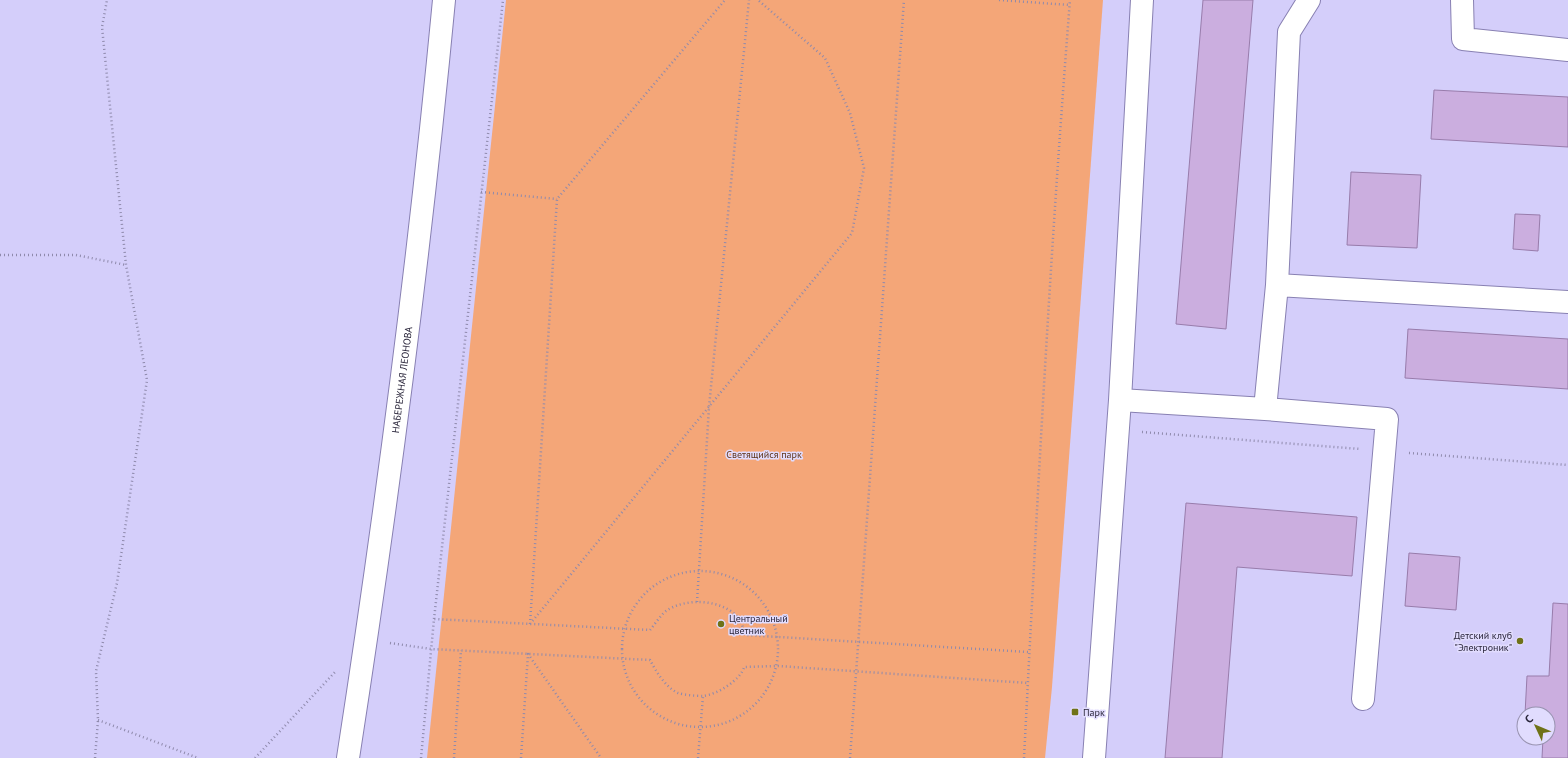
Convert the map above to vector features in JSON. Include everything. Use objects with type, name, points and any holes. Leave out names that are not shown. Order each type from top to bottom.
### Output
[{"type":"main road","name":"НАБЕРЕЖНАЯ ЛЕОНОВА","points":[[348,758],[366,640],[424,198],[444,0]]},
{"type":"main road","points":[[1094,758],[1120,400],[1142,0]]},
{"type":"main road","points":[[1265,409],[1277,286],[1289,32],[1308,0]]},
{"type":"main road","points":[[1462,0],[1463,38],[1568,50]]},
{"type":"main road","points":[[1277,286],[1568,302]]},
{"type":"main road","points":[[1120,400],[1265,409],[1387,419],[1363,699]]},
{"type":"path","points":[[95,758],[98,720],[96,671],[117,582],[147,380],[126,265],[102,27],[107,0]]},
{"type":"path","points":[[421,758],[434,619],[480,192],[503,0]]},
{"type":"path","points":[[530,624],[557,199],[725,0]]},
{"type":"path","points":[[697,602],[708,407],[749,0]]},
{"type":"path","points":[[530,624],[852,233],[864,168],[850,113],[825,58],[758,0]]},
{"type":"path","points":[[850,758],[904,0]]},
{"type":"path","points":[[999,0],[1070,5]]},
{"type":"path","points":[[1024,758],[1028,652],[1055,208],[1070,0]]},
{"type":"path","points":[[480,192],[557,199]]},
{"type":"path","points":[[0,255],[76,255],[126,265]]},
{"type":"path","points":[[1135,431],[1568,464]]},
{"type":"path","points":[[704,570],[738,579],[765,603],[778,636],[778,666],[762,699],[732,722],[696,729],[660,719],[633,693],[621,658],[623,630],[640,598],[669,576],[704,570]]},
{"type":"path","points":[[434,619],[623,630],[650,630],[666,611],[684,602],[704,602],[727,609],[740,620],[745,635],[1028,652]]},
{"type":"path","points":[[431,649],[650,660],[660,677],[677,692],[703,696],[725,688],[743,672],[744,667],[778,666],[1028,683]]},
{"type":"path","points":[[454,758],[461,650]]},
{"type":"path","points":[[521,758],[528,654]]},
{"type":"path","points":[[528,654],[601,758]]},
{"type":"path","points":[[698,758],[703,696]]},
{"type":"path","points":[[98,720],[198,758]]},
{"type":"green space","name":"Светящийся парк","points":[[506,0],[1103,0],[1052,687],[1045,758],[427,758]]},
{"type":"building","points":[[1203,0],[1253,0],[1226,329],[1176,324]]},
{"type":"building","points":[[1434,90],[1568,97],[1568,147],[1431,139]]},
{"type":"building","points":[[1351,172],[1421,175],[1417,248],[1347,245]]},
{"type":"building","points":[[1515,214],[1540,215],[1538,251],[1513,249]]},
{"type":"building","points":[[1408,329],[1568,339],[1568,389],[1405,378]]},
{"type":"building","points":[[1186,503],[1357,517],[1352,576],[1237,567],[1222,758],[1165,758]]},
{"type":"building","points":[[1409,553],[1460,557],[1456,610],[1405,606]]},
{"type":"building","points":[[1553,603],[1568,604],[1568,758],[1542,758],[1543,746],[1556,746],[1556,706],[1525,706],[1527,676],[1549,676]]},
{"type":"place","name":"Центральный цветник","points":[[721,624]]},
{"type":"place","name":"Детский клуб \"Электроник\"","points":[[1520,641]]},
{"type":"place","name":"Парк","points":[[1075,712]]}]
